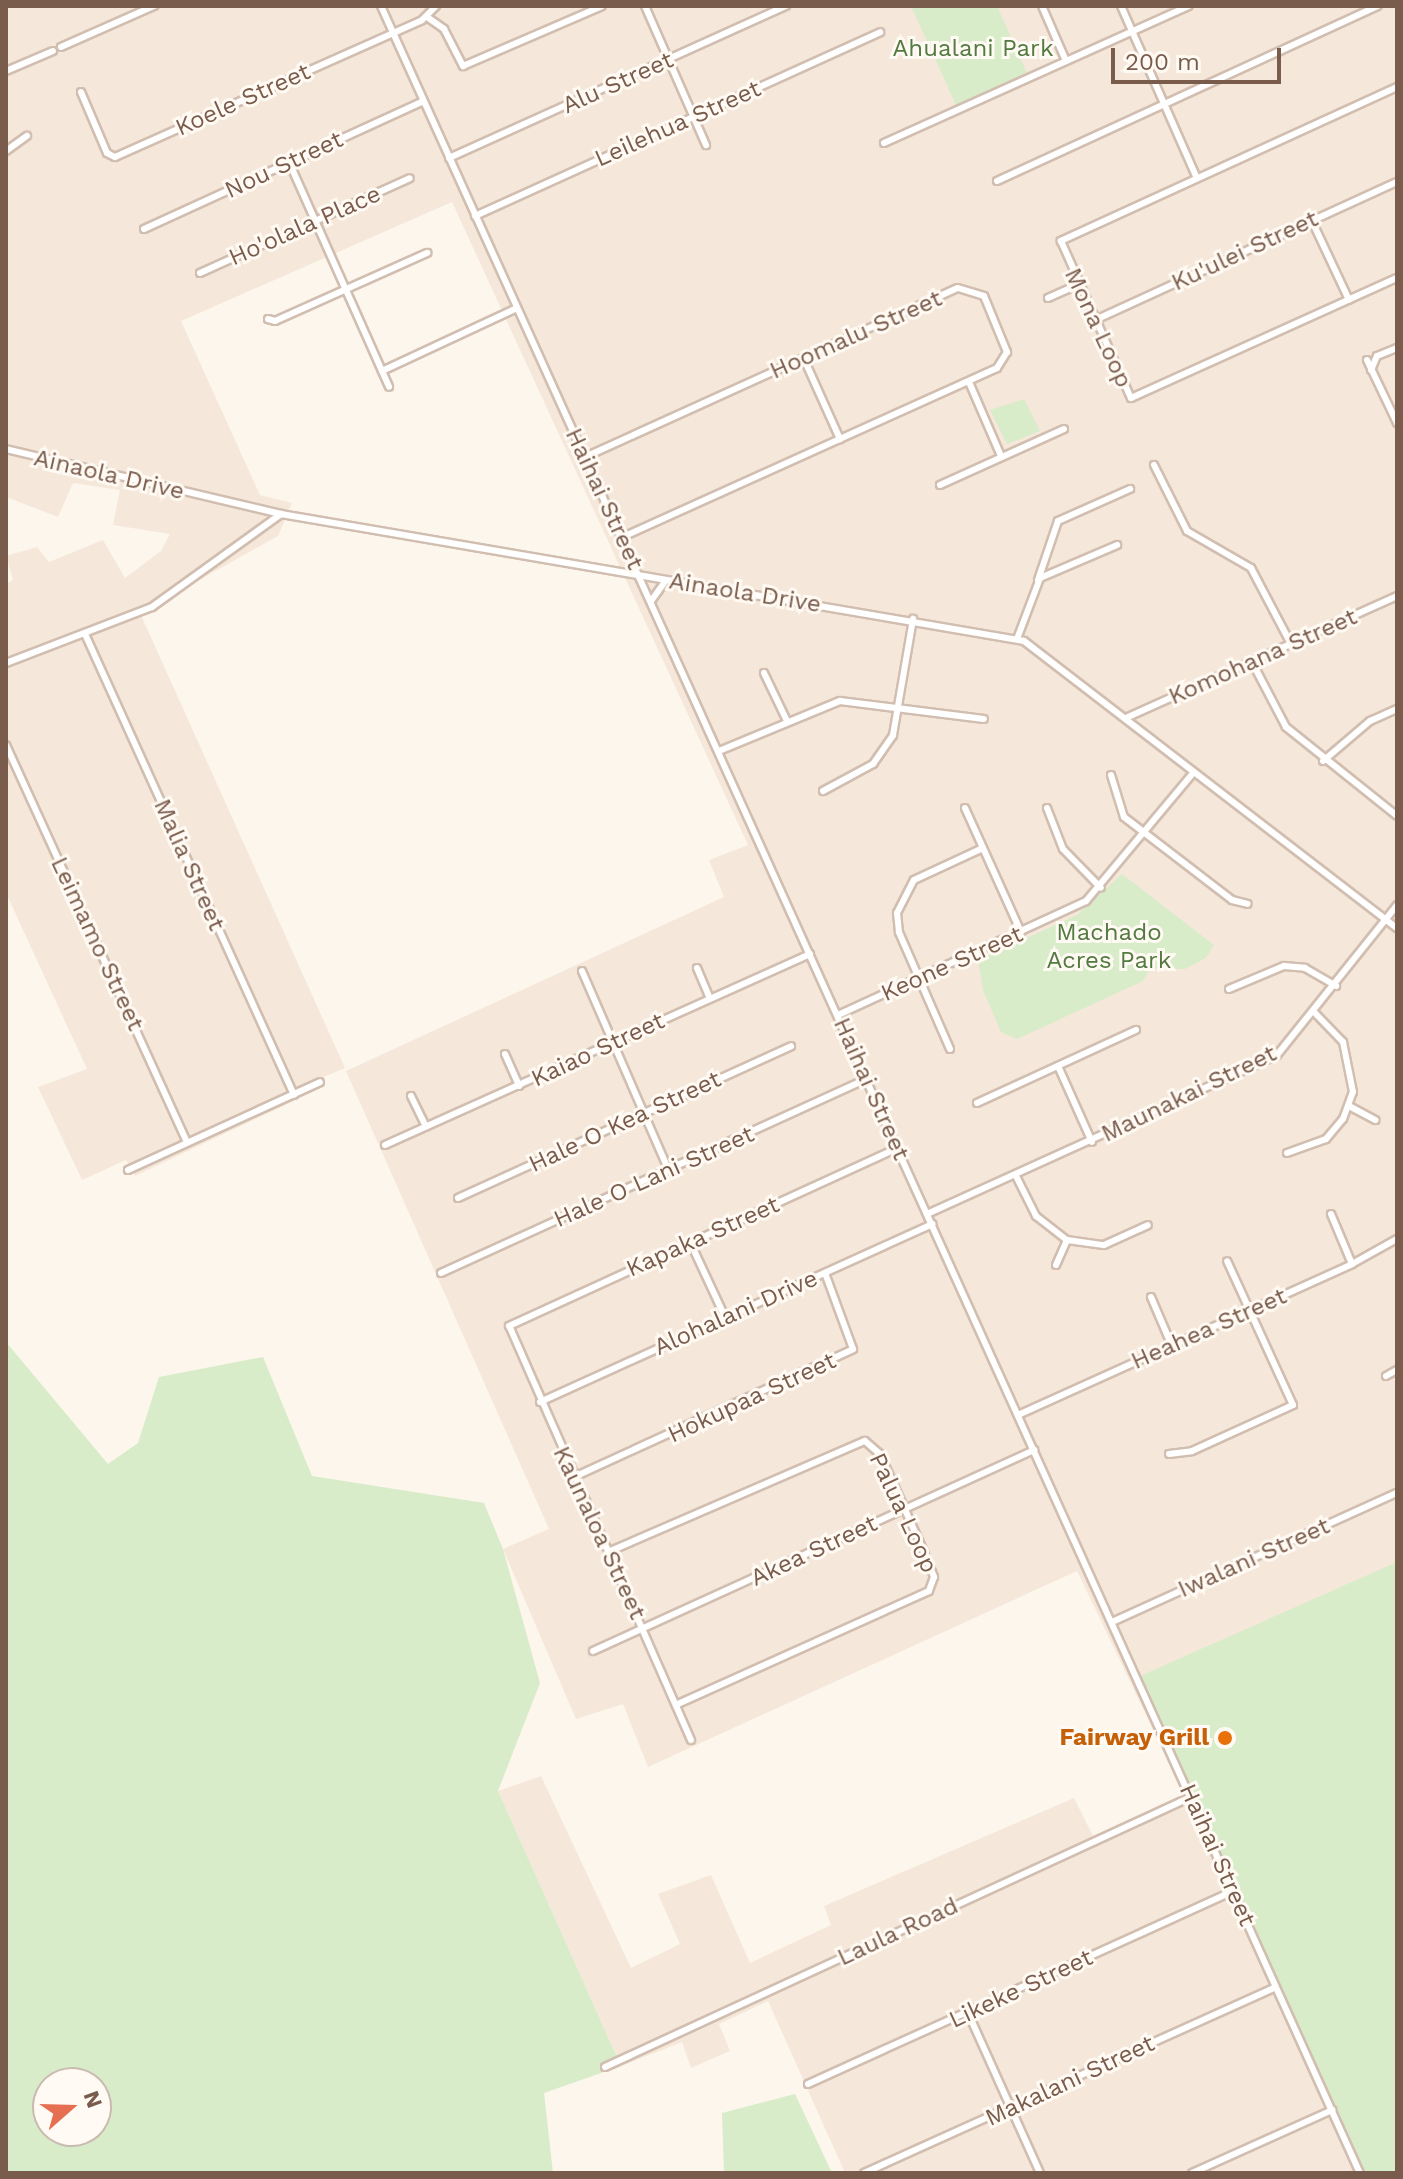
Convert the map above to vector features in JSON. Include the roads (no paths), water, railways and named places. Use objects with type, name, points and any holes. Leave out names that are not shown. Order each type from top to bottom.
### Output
[{"type":"street","points":[[61,47],[154,6]]},
{"type":"street","name":"Haihai Street","points":[[381,6],[1360,2173]]},
{"type":"street","name":"Koele Street","points":[[81,92],[107,153],[115,157],[393,33],[427,17],[436,6]]},
{"type":"street","points":[[427,17],[444,29],[463,66],[602,6]]},
{"type":"street","points":[[645,6],[706,145]]},
{"type":"street","name":"Alu Street","points":[[449,158],[786,6]]},
{"type":"street","points":[[1042,6],[1066,61]]},
{"type":"street","points":[[1121,6],[1196,176]]},
{"type":"street","points":[[884,143],[1189,6]]},
{"type":"street","points":[[997,181],[1378,6]]},
{"type":"street","name":"Leilehua Street","points":[[475,216],[880,32]]},
{"type":"street","points":[[6,71],[53,51]]},
{"type":"street","name":"Mona Loop","points":[[1397,87],[1067,235],[1061,250],[1131,398],[1397,278]]},
{"type":"street","name":"Nou Street","points":[[144,229],[423,101]]},
{"type":"street","points":[[6,151],[27,136]]},
{"type":"street","points":[[289,162],[389,387]]},
{"type":"street","name":"Ho'olala Place","points":[[200,273],[410,178]]},
{"type":"street","name":"Ku'ulei Street","points":[[1093,321],[1397,182]]},
{"type":"street","points":[[1312,221],[1349,300]]},
{"type":"street","points":[[268,319],[427,253]]},
{"type":"street","points":[[1048,298],[1077,285]]},
{"type":"street","name":"Hoomalu Street","points":[[585,457],[968,288],[984,296],[1007,352],[1002,364],[969,382],[622,537]]},
{"type":"street","points":[[382,371],[517,308]]},
{"type":"street","points":[[1371,370],[1377,356],[1397,348]]},
{"type":"street","points":[[804,359],[840,439]]},
{"type":"street","points":[[1367,360],[1397,423]]},
{"type":"street","points":[[969,382],[1001,456]]},
{"type":"street","points":[[940,485],[1064,429]]},
{"type":"street","name":"Ainaola Drive","points":[[6,449],[281,514],[1017,639],[1128,717],[1194,772],[1397,928]]},
{"type":"street","points":[[1154,465],[1187,531],[1251,568],[1291,644]]},
{"type":"street","points":[[1017,639],[1058,521],[1130,489]]},
{"type":"street","points":[[6,663],[85,634],[163,600],[281,514]]},
{"type":"street","points":[[1037,583],[1117,545]]},
{"type":"street","points":[[651,601],[656,589],[667,581]]},
{"type":"street","name":"Komohana Street","points":[[1128,717],[1397,596]]},
{"type":"street","points":[[823,791],[873,764],[893,735],[913,619]]},
{"type":"street","name":"Malia Street","points":[[85,634],[294,1095]]},
{"type":"street","points":[[1252,662],[1286,727],[1323,761],[1397,816]]},
{"type":"street","points":[[764,673],[787,721]]},
{"type":"street","points":[[719,751],[840,701],[984,719]]},
{"type":"street","points":[[1323,761],[1370,721],[1397,709]]},
{"type":"street","name":"Leimamo Street","points":[[6,745],[187,1143]]},
{"type":"street","name":"Keone Street","points":[[838,1015],[1067,912],[1101,888],[1142,832],[1194,772]]},
{"type":"street","points":[[1111,775],[1118,807],[1142,832],[1232,900],[1248,904]]},
{"type":"street","points":[[965,808],[1021,932]]},
{"type":"street","points":[[1047,808],[1063,849],[1101,888]]},
{"type":"street","points":[[950,1049],[897,923],[903,895],[922,875],[983,848]]},
{"type":"street","name":"Maunakai Street","points":[[927,1214],[1265,1063],[1287,1047],[1397,905]]},
{"type":"street","name":"Kaiao Street","points":[[385,1145],[810,954]]},
{"type":"street","points":[[1229,989],[1284,966],[1305,968],[1336,986]]},
{"type":"street","points":[[697,968],[710,998]]},
{"type":"street","points":[[582,971],[669,1171]]},
{"type":"street","points":[[1287,1153],[1326,1139],[1349,1106],[1354,1076],[1350,1059],[1343,1042],[1315,1013]]},
{"type":"street","points":[[977,1103],[1136,1030]]},
{"type":"street","name":"Hale O Kea Street","points":[[458,1198],[791,1046]]},
{"type":"street","points":[[505,1054],[519,1086]]},
{"type":"street","points":[[1058,1066],[1092,1142]]},
{"type":"street","name":"Hale O Lani Street","points":[[441,1273],[866,1079]]},
{"type":"street","points":[[128,1170],[320,1082]]},
{"type":"street","points":[[411,1096],[426,1127]]},
{"type":"street","points":[[1349,1106],[1375,1120]]},
{"type":"street","name":"Kapaka Street","points":[[509,1326],[898,1148]]},
{"type":"street","points":[[1016,1176],[1036,1216],[1067,1240],[1104,1245],[1148,1225]]},
{"type":"street","points":[[1331,1214],[1352,1264]]},
{"type":"street","name":"Alohalani Drive","points":[[540,1402],[932,1224]]},
{"type":"street","name":"Heahea Street","points":[[1018,1415],[1352,1264],[1397,1239]]},
{"type":"street","points":[[1056,1265],[1067,1240]]},
{"type":"street","points":[[691,1244],[725,1317]]},
{"type":"street","points":[[1169,1454],[1192,1451],[1293,1405],[1227,1261]]},
{"type":"street","name":"Hokupaa Street","points":[[574,1477],[853,1349],[825,1273]]},
{"type":"street","points":[[1151,1297],[1172,1346]]},
{"type":"street","name":"Kaunaloa Street","points":[[509,1326],[691,1740]]},
{"type":"street","points":[[1386,1376],[1397,1370]]},
{"type":"street","name":"Palua Loop","points":[[608,1552],[857,1441],[872,1444],[880,1454],[934,1577],[929,1591],[677,1704]]},
{"type":"street","name":"Akea Street","points":[[593,1651],[1034,1450]]},
{"type":"street","name":"Iwalani Street","points":[[1112,1622],[1397,1493]]},
{"type":"street","name":"Laula Road","points":[[605,2067],[1191,1797]]},
{"type":"street","name":"Likeke Street","points":[[808,2084],[969,2015],[1233,1891]]},
{"type":"street","name":"Makalani Street","points":[[864,2173],[1275,1987]]},
{"type":"street","points":[[969,2015],[1040,2173]]},
{"type":"street","points":[[1192,2173],[1332,2110]]},
{"type":"place","name":"Fairway Grill","points":[[1225,1738]]},
{"type":"park label","name":"Ahualani Park","points":[[973,49]]},
{"type":"park label","name":"Machado Acres Park","points":[[1109,947]]}]
